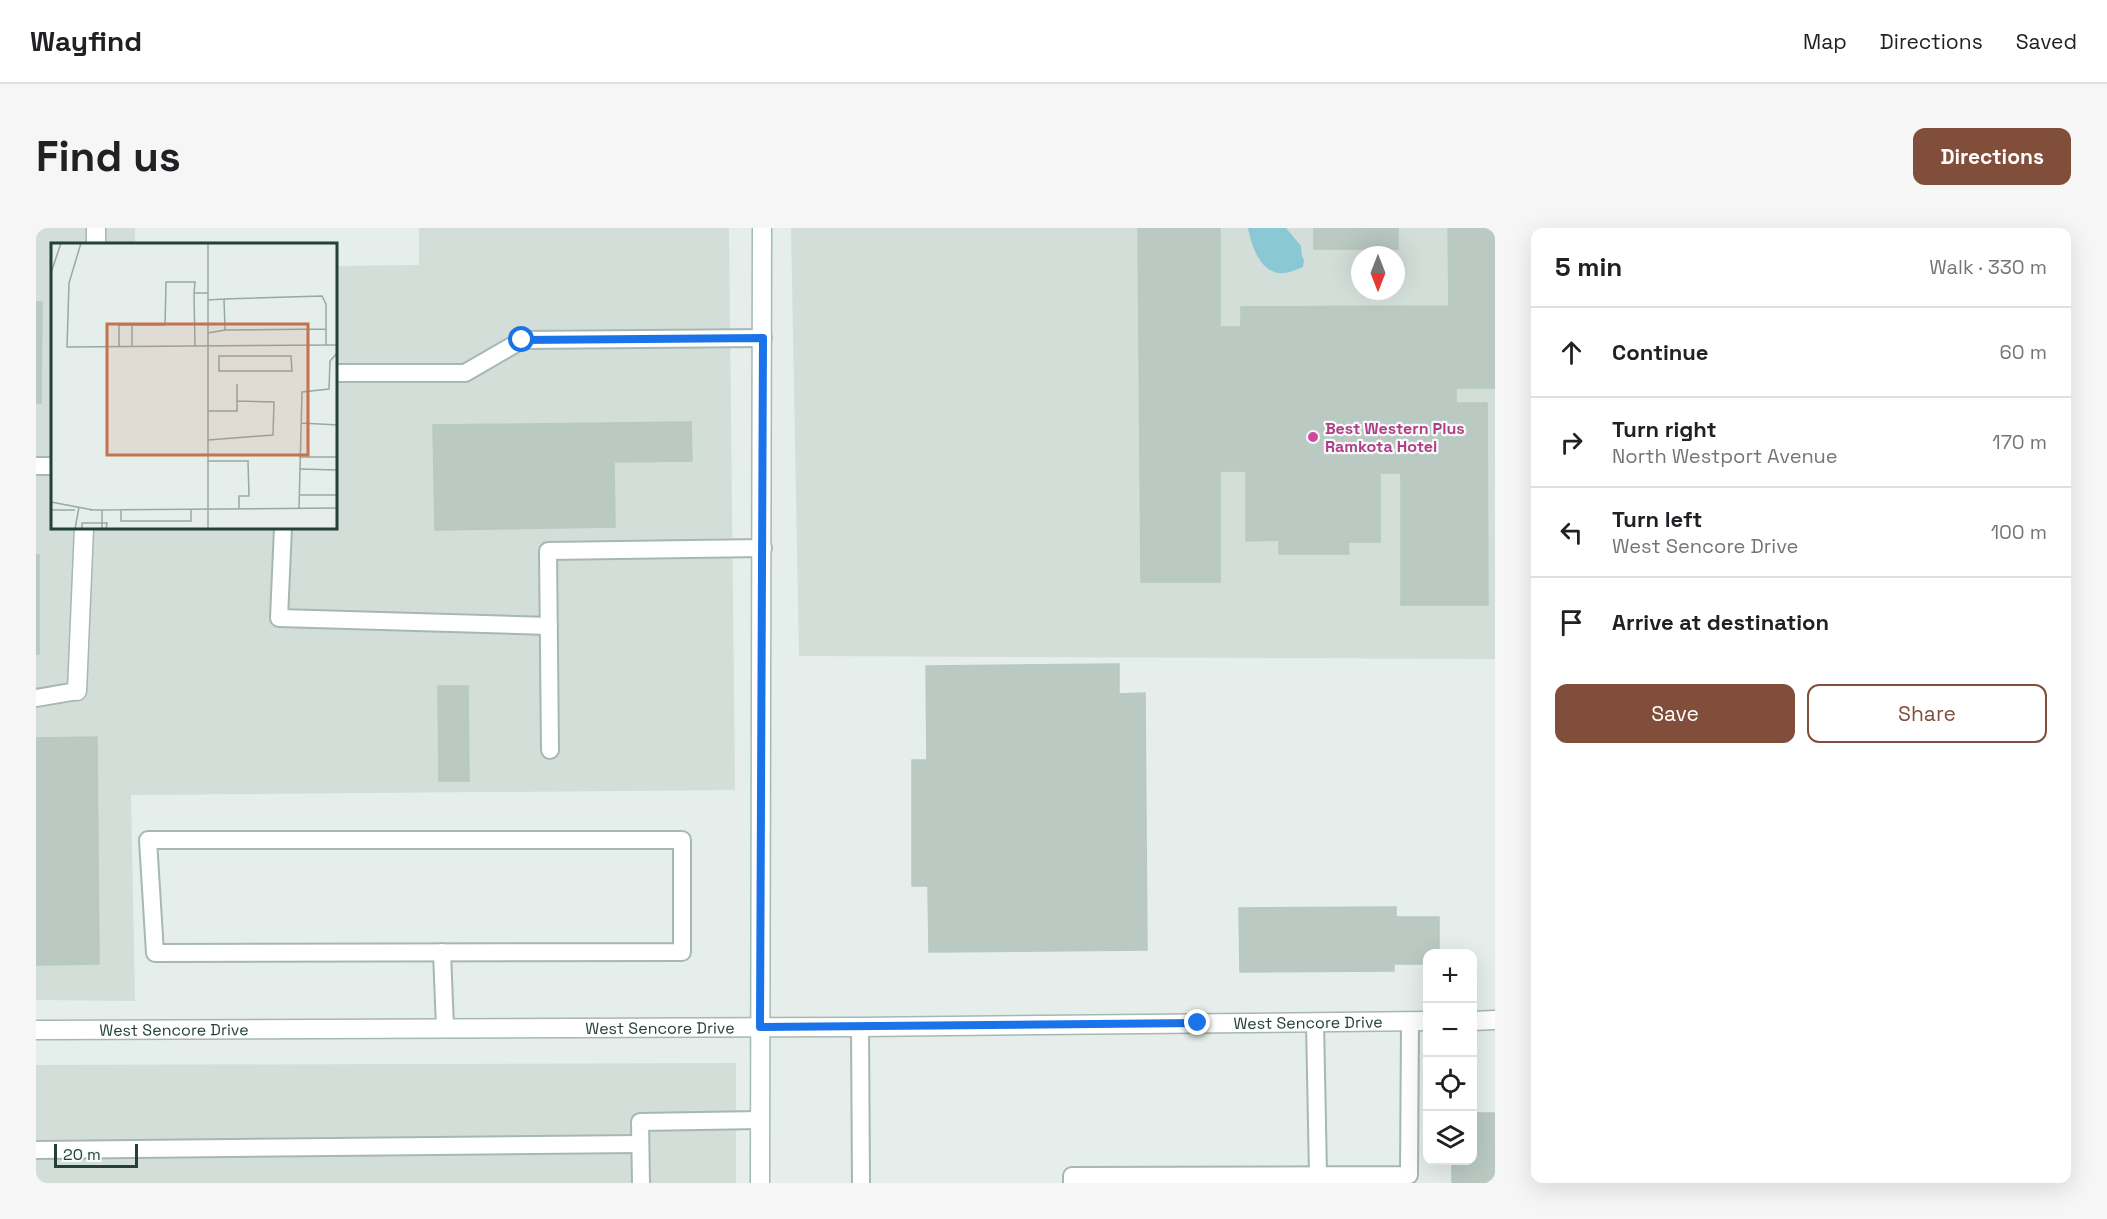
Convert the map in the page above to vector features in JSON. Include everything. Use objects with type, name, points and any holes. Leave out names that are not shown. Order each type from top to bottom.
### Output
[{"type":"street","points":[[760,1183],[762,228]]},
{"type":"street","points":[[77,691],[84,530]]},
{"type":"street","points":[[1477,1021],[1495,1020]]},
{"type":"street","name":"West Sencore Drive","points":[[36,1030],[860,1027],[1419,1021]]},
{"type":"lane","points":[[338,373],[465,373],[522,340],[763,338]]},
{"type":"lane","points":[[283,530],[279,618],[549,626]]},
{"type":"lane","points":[[550,750],[548,551],[763,548]]},
{"type":"lane","points":[[36,698],[77,691]]},
{"type":"lane","points":[[148,840],[682,840],[682,952],[442,952],[154,953],[148,840]]},
{"type":"lane","points":[[442,952],[445,1028]]},
{"type":"lane","points":[[1072,1183],[1072,1176],[1409,1175],[1419,1021]]},
{"type":"lane","points":[[1315,1022],[1318,1175]]},
{"type":"lane","points":[[860,1027],[861,1183]]},
{"type":"lane","points":[[641,1183],[640,1122],[760,1120]]},
{"type":"lane","points":[[36,1150],[640,1144]]},
{"type":"shaded area","points":[[36,228],[135,228],[135,243],[51,243],[51,530],[338,530],[338,266],[419,265],[419,228],[729,228],[735,790],[131,795],[135,1001],[36,1000]]},
{"type":"shaded area","points":[[791,228],[1495,228],[1495,659],[799,656]]},
{"type":"shaded area","points":[[736,1063],[736,1183],[36,1183],[36,1065]]},
{"type":"water","points":[[1248,228],[1286,228],[1301,246],[1303,267],[1282,273],[1267,268],[1254,249]]},
{"type":"building","name":"Best Western Plus Ramkota Hotel","points":[[1138,228],[1220,228],[1220,327],[1241,327],[1241,307],[1449,306],[1448,228],[1495,228],[1495,388],[1456,388],[1456,403],[1487,403],[1488,605],[1401,605],[1401,473],[1380,473],[1380,542],[1348,542],[1349,554],[1279,554],[1279,540],[1246,541],[1246,471],[1220,471],[1220,582],[1141,582]]},
{"type":"building","points":[[1314,228],[1398,228],[1398,246],[1314,249]]},
{"type":"building","points":[[36,302],[42,302],[41,403],[36,403]]},
{"type":"building","points":[[691,422],[692,461],[614,462],[615,527],[435,530],[433,425]]},
{"type":"building","points":[[36,555],[39,555],[39,654],[36,654]]},
{"type":"building","points":[[1119,664],[1119,694],[1145,693],[1147,950],[929,952],[928,886],[912,886],[912,760],[927,760],[926,666]]},
{"type":"building","points":[[438,686],[468,686],[469,781],[439,781]]},
{"type":"building","points":[[97,737],[99,964],[36,965],[36,738]]},
{"type":"building","points":[[1396,907],[1396,917],[1439,917],[1439,949],[1423,949],[1423,964],[1394,964],[1394,971],[1240,972],[1239,908]]},
{"type":"building","points":[[1477,1113],[1495,1113],[1495,1183],[1452,1183],[1452,1165],[1477,1165]]},
{"type":"place","name":"Best Western Plus Ramkota Hotel","points":[[1313,437]]},
{"type":"route","points":[[522,340],[763,338],[760,1027],[1198,1023]]}]
